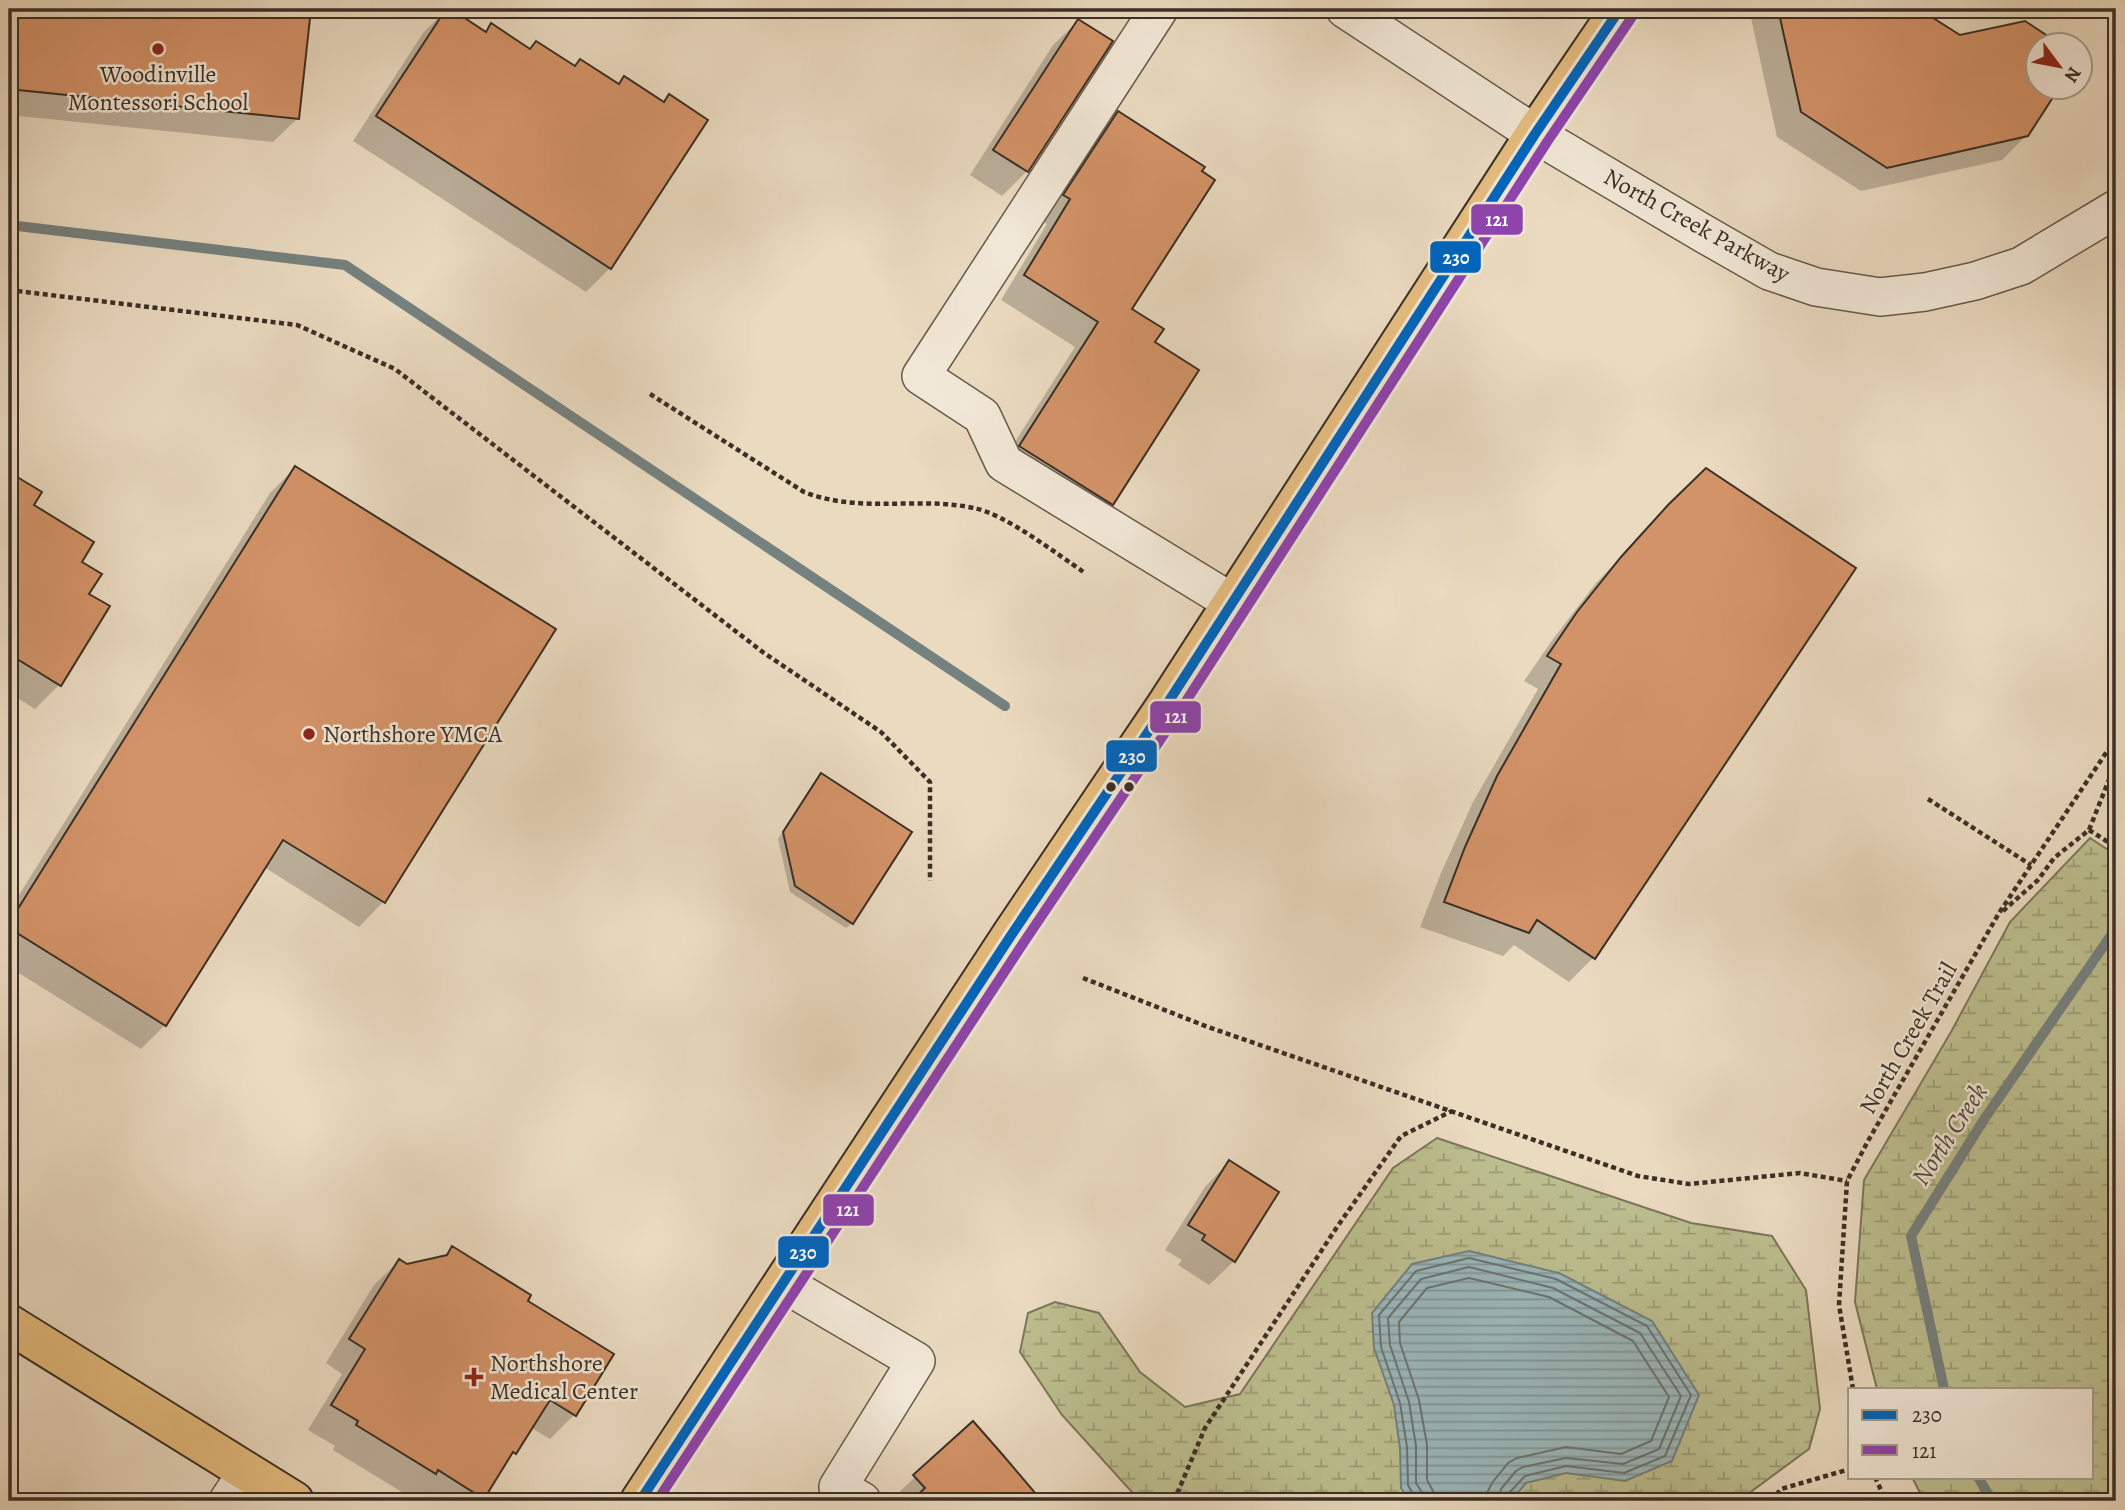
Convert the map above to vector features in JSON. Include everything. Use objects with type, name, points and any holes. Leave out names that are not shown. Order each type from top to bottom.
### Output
[{"type":"main road","points":[[640,1501],[1233,603],[1535,134],[1620,9]]},
{"type":"main road","points":[[9,1324],[238,1487],[294,1501]]},
{"type":"street","points":[[1159,9],[921,376],[982,416],[1004,463],[1233,603]]},
{"type":"street","name":"North Creek Parkway","points":[[1345,9],[1535,134],[1769,271],[1816,287],[1880,297],[1925,292],[1975,281],[2021,266],[2116,209]]},
{"type":"street","points":[[783,1283],[916,1362],[838,1488],[862,1501]]},
{"type":"path","points":[[9,290],[297,326],[395,369],[764,653],[881,732],[930,782],[930,881]]},
{"type":"path","points":[[650,394],[804,492],[826,500],[853,503],[976,508],[1000,517],[1085,573]]},
{"type":"path","name":"North Creek Trail","points":[[1853,1388],[1839,1305],[1847,1181],[1999,914],[2116,738]]},
{"type":"path","points":[[1999,914],[2038,880],[2054,858],[2090,830],[2116,762]]},
{"type":"path","points":[[1927,799],[2031,865]]},
{"type":"path","points":[[2090,830],[2116,847]]},
{"type":"path","points":[[1083,978],[1208,1027],[1638,1176],[1689,1184],[1800,1173],[1847,1181]]},
{"type":"path","points":[[1174,1501],[1205,1428],[1337,1227],[1401,1136],[1452,1111]]},
{"type":"path","points":[[1772,1501],[1782,1489],[1848,1470]]},
{"type":"path","points":[[1875,1478],[1886,1501]]},
{"type":"green space","points":[[2090,838],[2116,855],[2116,1501],[1924,1501],[1912,1478],[2094,1478],[2094,1388],[1877,1388],[1855,1302],[1864,1180],[1951,1032],[2010,922]]},
{"type":"green space","points":[[1437,1138],[1691,1223],[1772,1236],[1806,1290],[1820,1409],[1809,1449],[1735,1501],[1140,1501],[1062,1415],[1020,1352],[1028,1313],[1055,1302],[1099,1313],[1140,1372],[1185,1407],[1240,1394],[1393,1168]]},
{"type":"water","points":[[1469,1251],[1559,1273],[1652,1321],[1699,1395],[1672,1461],[1625,1481],[1566,1473],[1526,1483],[1511,1501],[1409,1501],[1401,1488],[1400,1448],[1394,1405],[1374,1348],[1372,1313],[1412,1264]]},
{"type":"building","name":"Woodinville Montessori School","points":[[9,9],[311,9],[299,119],[9,89]]},
{"type":"building","points":[[446,9],[451,9],[486,32],[491,23],[530,49],[536,41],[575,66],[580,59],[619,84],[624,76],[664,102],[669,94],[708,120],[611,269],[376,116]]},
{"type":"building","points":[[1778,9],[1919,9],[1960,35],[2025,21],[2042,32],[2024,32],[2024,102],[2050,102],[2028,136],[1887,168],[1801,112]]},
{"type":"building","points":[[1078,19],[1113,41],[1028,172],[993,150]]},
{"type":"building","points":[[1118,111],[1205,167],[1202,171],[1215,180],[1132,309],[1164,329],[1155,342],[1199,370],[1113,505],[1019,446],[1098,322],[1024,275],[1070,199],[1063,195]]},
{"type":"building","name":"Northshore YMCA","points":[[295,466],[556,629],[385,903],[283,840],[166,1026],[9,928],[9,923]]},
{"type":"building","points":[[1706,468],[1856,568],[1595,959],[1537,920],[1529,933],[1444,902],[1497,776],[1561,664],[1547,656],[1577,612],[1621,557]]},
{"type":"building","points":[[9,472],[42,492],[34,505],[94,542],[82,562],[102,574],[89,594],[110,606],[61,686],[9,654]]},
{"type":"building","points":[[821,773],[912,832],[853,924],[795,886],[783,832]]},
{"type":"building","points":[[1229,1160],[1279,1192],[1235,1262],[1202,1240],[1205,1235],[1188,1225]]},
{"type":"building","name":"Northshore Medical Center","points":[[452,1246],[531,1295],[528,1301],[614,1354],[576,1416],[550,1400],[484,1499],[438,1470],[436,1474],[356,1425],[358,1421],[331,1405],[365,1349],[349,1339],[399,1259],[407,1264],[447,1255]]},
{"type":"building","points":[[973,1421],[1042,1501],[911,1501],[925,1488],[913,1475]]},
{"type":"waterway","points":[[9,225],[345,265],[1005,706]]},
{"type":"waterway","name":"North Creek","points":[[1944,1388],[1911,1236],[1985,1118],[2116,928]]},
{"type":"waterway","name":"North Creek","points":[[1979,1478],[1992,1501]]},
{"type":"transit line","name":"230","points":[[640,1501],[1012,934],[1167,704],[1535,134],[1620,9]]},
{"type":"transit line","name":"121","points":[[657,1501],[1024,942],[1179,712],[1547,142],[1632,17]]},
{"type":"place","name":"Woodinville Montessori School","points":[[158,49]]},
{"type":"place","name":"Northshore YMCA","points":[[309,734]]},
{"type":"place","name":"Northshore Medical Center","points":[[474,1377]]}]
